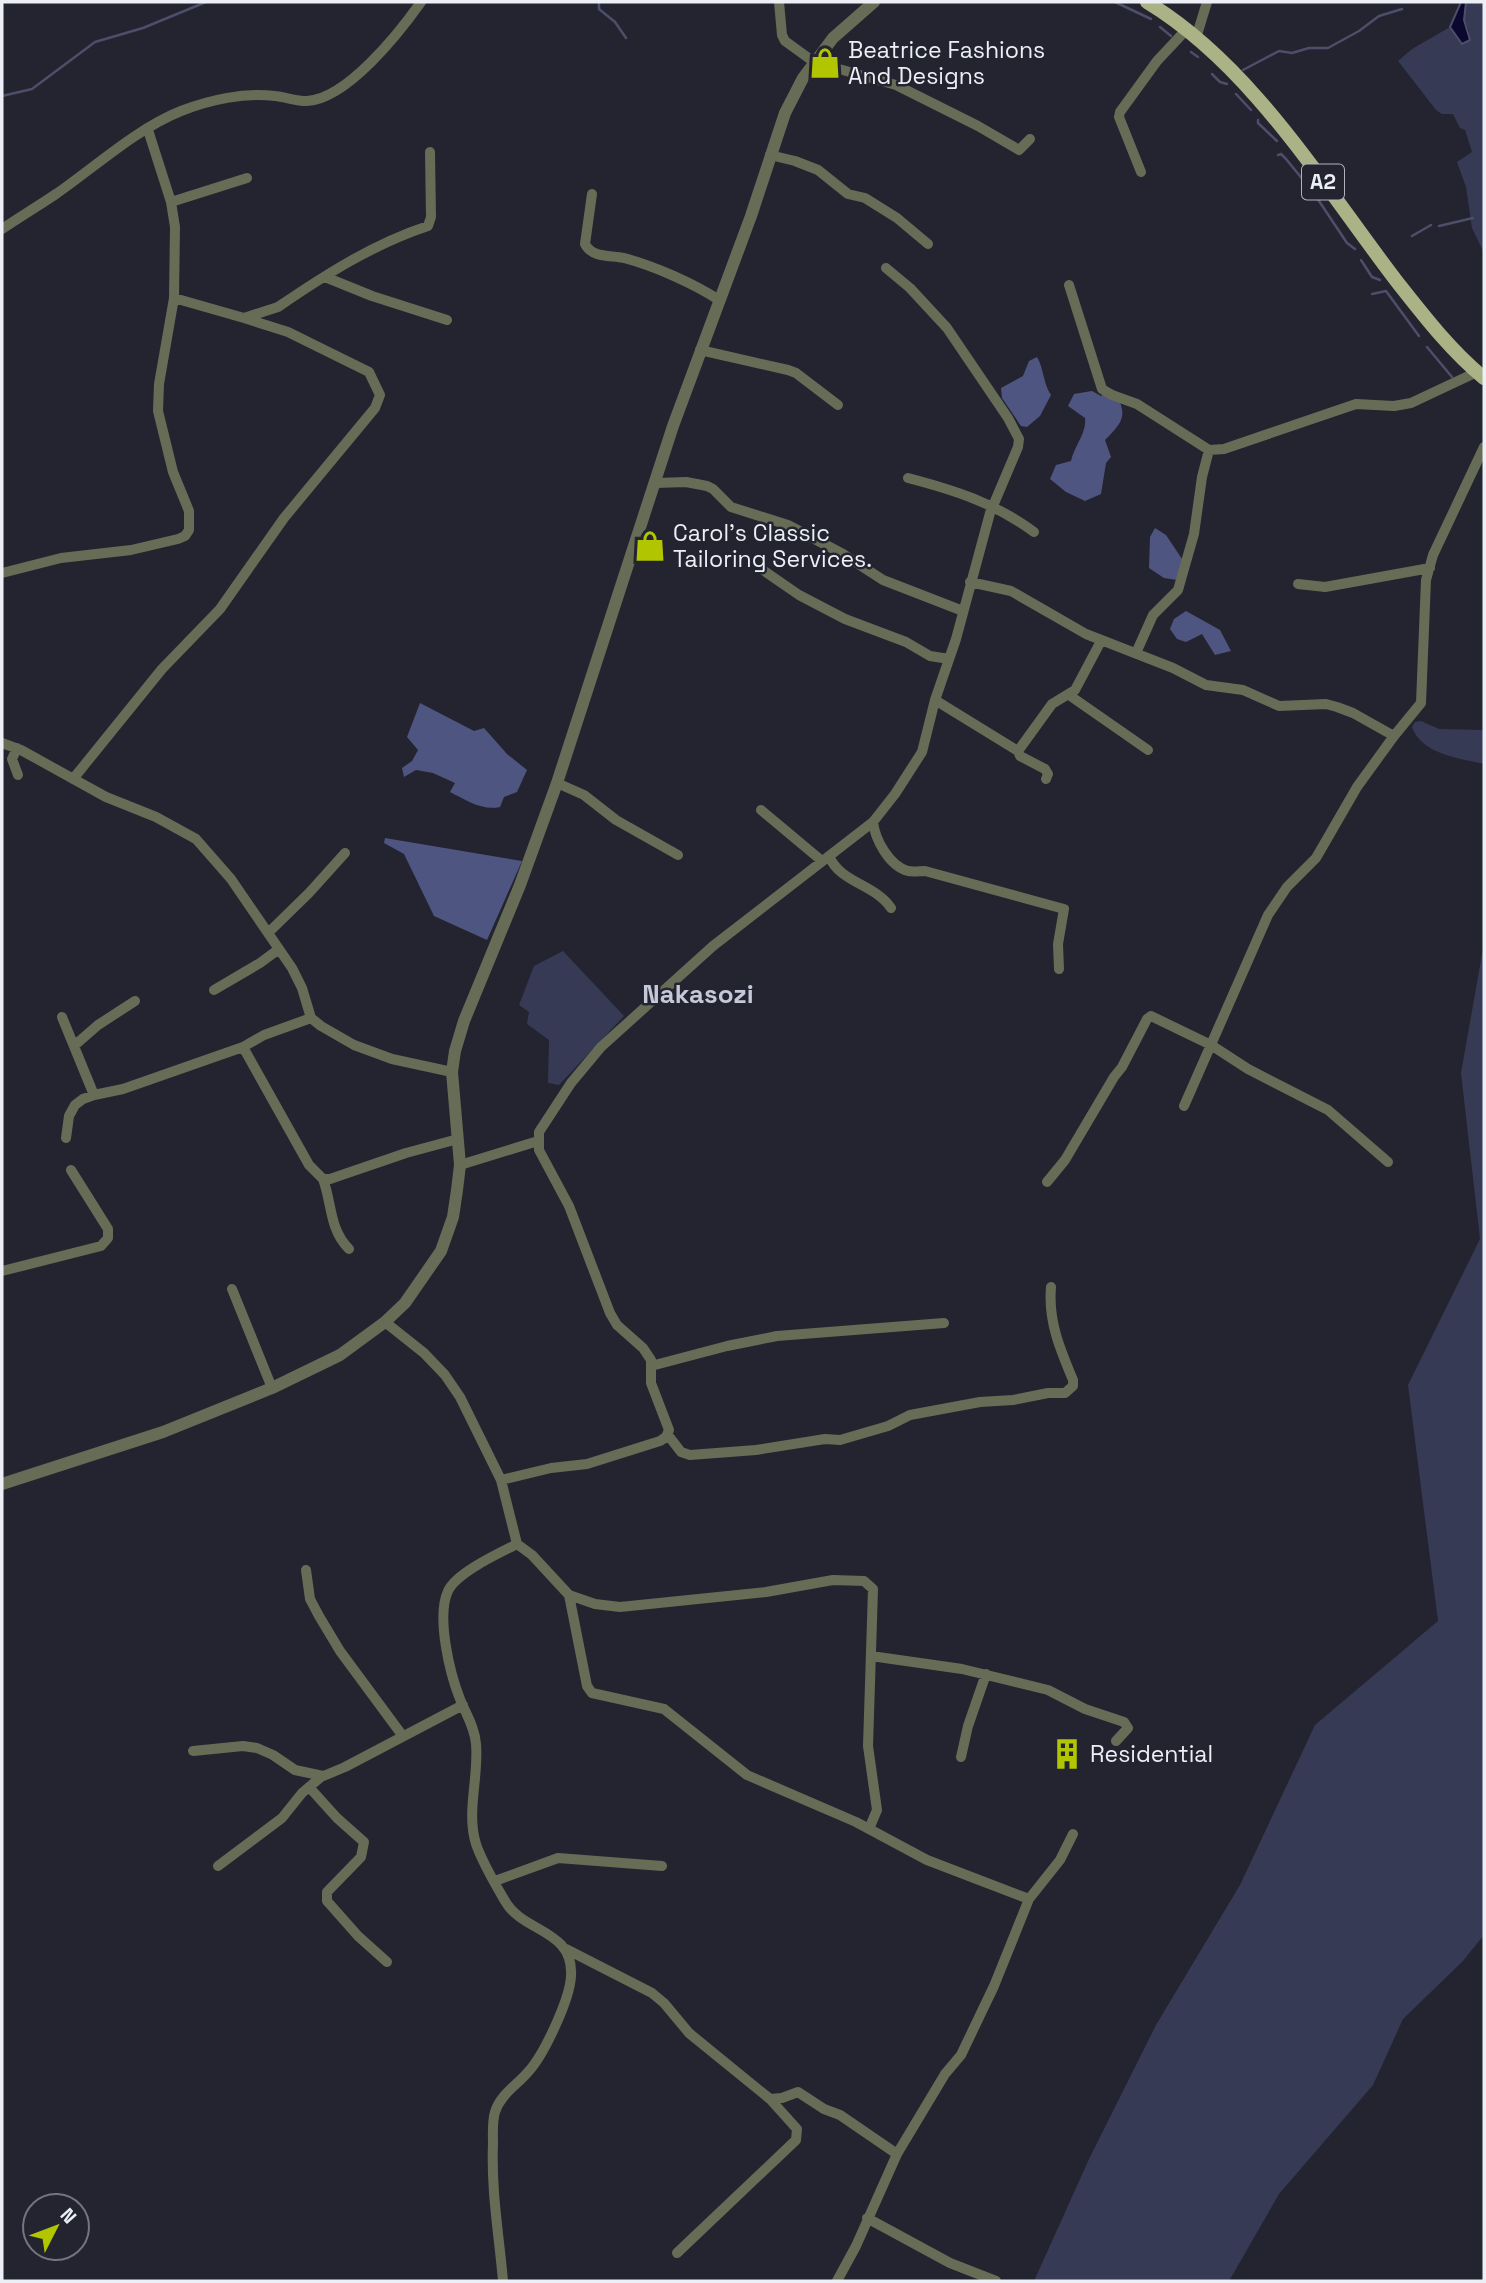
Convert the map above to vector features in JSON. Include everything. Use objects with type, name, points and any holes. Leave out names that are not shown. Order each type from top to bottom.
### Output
[{"type":"main road","name":"A2","points":[[1147,2],[1191,34],[1230,70],[1299,150],[1428,321],[1480,375]]},
{"type":"street","points":[[2,229],[56,194],[111,152],[180,112],[233,97],[274,96],[304,101],[327,95],[357,76],[421,2]]},
{"type":"street","points":[[779,2],[785,41],[814,62],[896,85],[1019,150],[1030,139]]},
{"type":"street","points":[[2,1484],[163,1432],[272,1388],[340,1354],[385,1322],[405,1303],[441,1251],[453,1217],[460,1165],[452,1072],[464,1021],[520,886],[557,783],[700,350],[751,216],[785,113],[814,62],[833,38],[874,2]]},
{"type":"street","points":[[1141,172],[1119,117],[1120,112],[1157,61],[1191,34],[1207,2]]},
{"type":"street","points":[[2,573],[61,558],[131,550],[184,536],[189,530],[189,511],[173,472],[158,411],[159,384],[174,298],[175,228],[171,202],[148,130]]},
{"type":"street","points":[[244,318],[278,307],[389,240],[428,226],[430,152]]},
{"type":"street","points":[[770,155],[795,160],[818,170],[848,194],[865,198],[897,218],[928,244]]},
{"type":"street","points":[[171,202],[247,178]]},
{"type":"street","points":[[592,194],[585,244],[592,253],[636,263],[701,289],[719,300]]},
{"type":"street","points":[[886,268],[910,288],[947,328],[998,402],[1019,439],[992,506],[922,752],[873,822],[713,946],[601,1047],[564,1094],[539,1132],[539,1150],[569,1206],[610,1313],[617,1325],[643,1348],[651,1360],[651,1383],[668,1435],[681,1452],[690,1455],[755,1450],[825,1439],[841,1440],[888,1426],[910,1415],[980,1402],[1065,1393],[1073,1386],[1073,1380],[1056,1340],[1051,1319],[1051,1286]]},
{"type":"street","points":[[325,277],[372,296],[447,320]]},
{"type":"street","points":[[1069,285],[1102,389],[1137,404],[1209,450],[1224,449],[1356,404],[1385,407],[1411,403],[1480,375]]},
{"type":"street","points":[[73,779],[154,678],[220,609],[284,518],[375,408],[380,395],[369,372],[288,332],[174,298]]},
{"type":"street","points":[[700,350],[789,370],[838,405]]},
{"type":"street","points":[[1184,1106],[1271,909],[1287,887],[1317,858],[1357,787],[1420,703],[1426,580],[1445,527],[1484,447]]},
{"type":"street","points":[[1136,653],[1153,615],[1178,590],[1194,534],[1202,477],[1209,450]]},
{"type":"street","points":[[908,478],[964,494],[992,506],[1034,532]]},
{"type":"street","points":[[656,482],[698,483],[707,486],[731,507],[788,525],[843,554],[883,580],[963,611]]},
{"type":"street","points":[[760,568],[799,595],[845,619],[906,642],[930,656],[949,659]]},
{"type":"street","points":[[1298,584],[1334,586],[1430,568]]},
{"type":"street","points":[[970,582],[1011,591],[1041,606],[1069,626],[1206,685],[1243,690],[1279,706],[1326,704],[1353,713],[1394,736]]},
{"type":"street","points":[[1018,751],[1052,704],[1069,695],[1081,680],[1101,641]]},
{"type":"street","points":[[1069,695],[1148,750]]},
{"type":"street","points":[[935,700],[1018,751],[1020,756],[1045,769],[1048,774],[1046,779]]},
{"type":"street","points":[[2,743],[17,748],[106,797],[156,817],[196,839],[231,879],[292,968],[302,988],[311,1018],[354,1045],[392,1059],[452,1072]]},
{"type":"street","points":[[17,748],[12,759],[18,775]]},
{"type":"street","points":[[557,783],[584,795],[616,820],[678,855]]},
{"type":"street","points":[[761,810],[839,872],[878,894],[891,908]]},
{"type":"street","points":[[873,822],[880,844],[892,860],[906,870],[925,871],[1064,909],[1058,944],[1059,969]]},
{"type":"street","points":[[268,933],[345,853]]},
{"type":"street","points":[[214,990],[279,949]]},
{"type":"street","points":[[75,1045],[98,1025],[135,1001]]},
{"type":"street","points":[[1047,1182],[1065,1160],[1151,1016],[1211,1045],[1248,1069],[1328,1110],[1388,1161]]},
{"type":"street","points":[[62,1017],[94,1094]]},
{"type":"street","points":[[66,1138],[69,1116],[75,1105],[94,1094],[123,1089],[243,1047],[264,1035],[311,1018]]},
{"type":"street","points":[[243,1047],[309,1165],[323,1178],[330,1198],[331,1221],[342,1242],[349,1249]]},
{"type":"street","points":[[323,1178],[330,1179],[406,1153],[458,1139]]},
{"type":"street","points":[[460,1165],[538,1141]]},
{"type":"street","points":[[2,1271],[101,1247],[108,1238],[108,1229],[71,1170]]},
{"type":"street","points":[[232,1289],[272,1388]]},
{"type":"street","points":[[385,1322],[424,1353],[460,1396],[501,1480],[517,1544],[532,1555],[569,1595],[595,1604],[620,1607],[766,1592],[833,1580],[863,1581],[873,1589],[868,1746],[877,1810],[869,1829]]},
{"type":"street","points":[[651,1366],[777,1336],[943,1323]]},
{"type":"street","points":[[501,1480],[551,1468],[587,1464],[660,1441],[668,1435]]},
{"type":"street","points":[[517,1544],[459,1578],[449,1587],[444,1599],[443,1618],[449,1661],[477,1747],[472,1813],[475,1842],[506,1903],[514,1912],[566,1949],[652,1993],[689,2033],[770,2099],[797,2129],[796,2140],[677,2253]]},
{"type":"street","points":[[306,1570],[310,1599],[319,1616],[340,1651],[402,1735]]},
{"type":"street","points":[[569,1595],[587,1686],[592,1693],[664,1709],[747,1775],[795,1794],[927,1860],[1028,1899]]},
{"type":"street","points":[[871,1656],[986,1674],[1048,1690],[1085,1709],[1124,1722],[1128,1728],[1116,1741]]},
{"type":"street","points":[[961,1757],[968,1726],[986,1674]]},
{"type":"street","points":[[218,1866],[282,1818],[309,1787],[323,1776],[463,1705]]},
{"type":"street","points":[[193,1751],[243,1746],[257,1748],[295,1770],[323,1776]]},
{"type":"street","points":[[309,1787],[337,1818],[364,1842],[361,1857],[327,1892],[327,1901],[358,1936],[387,1962]]},
{"type":"street","points":[[836,2281],[856,2245],[897,2154],[945,2074],[961,2054],[999,1975],[1028,1899],[1060,1860],[1073,1834]]},
{"type":"street","points":[[495,1881],[558,1858],[662,1866]]},
{"type":"street","points":[[503,2281],[492,2168],[495,2110],[506,2093],[530,2071],[543,2051],[559,2015],[571,1976],[566,1949]]},
{"type":"street","points":[[770,2099],[798,2092],[897,2154]]},
{"type":"street","points":[[867,2218],[950,2263],[996,2281]]},
{"type":"shaded area","points":[[1461,2],[1466,2],[1464,20],[1470,40],[1462,44],[1450,27]]},
{"type":"shaded area","points":[[1466,2],[1484,2],[1484,253],[1472,228],[1466,187],[1457,162],[1472,152],[1465,130],[1460,128],[1453,114],[1442,114],[1436,110],[1398,61],[1412,49],[1450,27],[1462,44],[1469,31],[1464,19]]},
{"type":"shaded area","points":[[1037,357],[1051,395],[1040,416],[1027,427],[1021,426],[1002,398],[1001,388],[1023,376],[1029,361]]},
{"type":"shaded area","points":[[1109,389],[1114,390],[1121,406],[1122,417],[1105,440],[1111,457],[1106,463],[1101,494],[1085,501],[1066,492],[1050,479],[1056,465],[1071,461],[1084,429],[1085,418],[1068,406],[1074,394],[1092,391],[1101,396]]},
{"type":"shaded area","points":[[1155,528],[1166,535],[1184,562],[1177,580],[1164,578],[1149,568],[1150,537]]},
{"type":"shaded area","points":[[1186,611],[1220,630],[1231,651],[1215,655],[1202,634],[1186,642],[1177,639],[1170,629],[1174,619]]},
{"type":"shaded area","points":[[420,703],[474,731],[484,728],[507,754],[527,770],[517,792],[504,797],[500,807],[493,808],[474,804],[450,792],[455,783],[433,773],[416,770],[404,777],[402,768],[412,761],[418,750],[407,737]]},
{"type":"shaded area","points":[[1421,721],[1439,729],[1484,730],[1484,764],[1443,754],[1424,744],[1412,727],[1415,722]]},
{"type":"shaded area","points":[[385,838],[522,861],[487,940],[434,916],[404,854],[384,843]]},
{"type":"shaded area","points":[[1484,943],[1484,1935],[1462,1962],[1403,2019],[1373,2085],[1279,2194],[1229,2281],[1034,2281],[1090,2157],[1156,2025],[1240,1885],[1315,1725],[1438,1621],[1408,1385],[1480,1239],[1461,1073]]},
{"type":"shaded area","points":[[563,951],[624,1016],[559,1085],[548,1083],[549,1040],[527,1024],[529,1012],[519,1005],[534,966]]},
{"type":"waterway","points":[[2,96],[32,89],[95,42],[143,28],[206,2]]},
{"type":"waterway","points":[[599,2],[599,9],[615,22],[626,38]]},
{"type":"waterway","points":[[1115,2],[1151,19]]},
{"type":"waterway","points":[[1243,70],[1279,51],[1292,53],[1309,48],[1328,48],[1379,16],[1402,9]]},
{"type":"waterway","points":[[1160,27],[1171,36]]},
{"type":"waterway","points":[[1191,52],[1198,57]]},
{"type":"waterway","points":[[1212,74],[1220,82],[1227,84]]},
{"type":"waterway","points":[[1236,94],[1251,110]]},
{"type":"waterway","points":[[1258,120],[1277,141]]},
{"type":"waterway","points":[[1278,155],[1281,154],[1286,159],[1313,192],[1347,243],[1355,249]]},
{"type":"waterway","points":[[1439,226],[1473,218]]},
{"type":"waterway","points":[[1412,236],[1431,225]]},
{"type":"waterway","points":[[1361,260],[1372,277],[1380,280]]},
{"type":"waterway","points":[[1372,294],[1386,291],[1419,336]]},
{"type":"waterway","points":[[1427,347],[1452,377]]},
{"type":"place","name":"Beatrice Fashions And Designs","points":[[825,63]]},
{"type":"place","name":"Carol's Classic Tailoring Services.","points":[[650,546]]},
{"type":"place","name":"Residential","points":[[1067,1754]]},
{"type":"district","name":"Nakasozi","points":[[698,994]]}]
